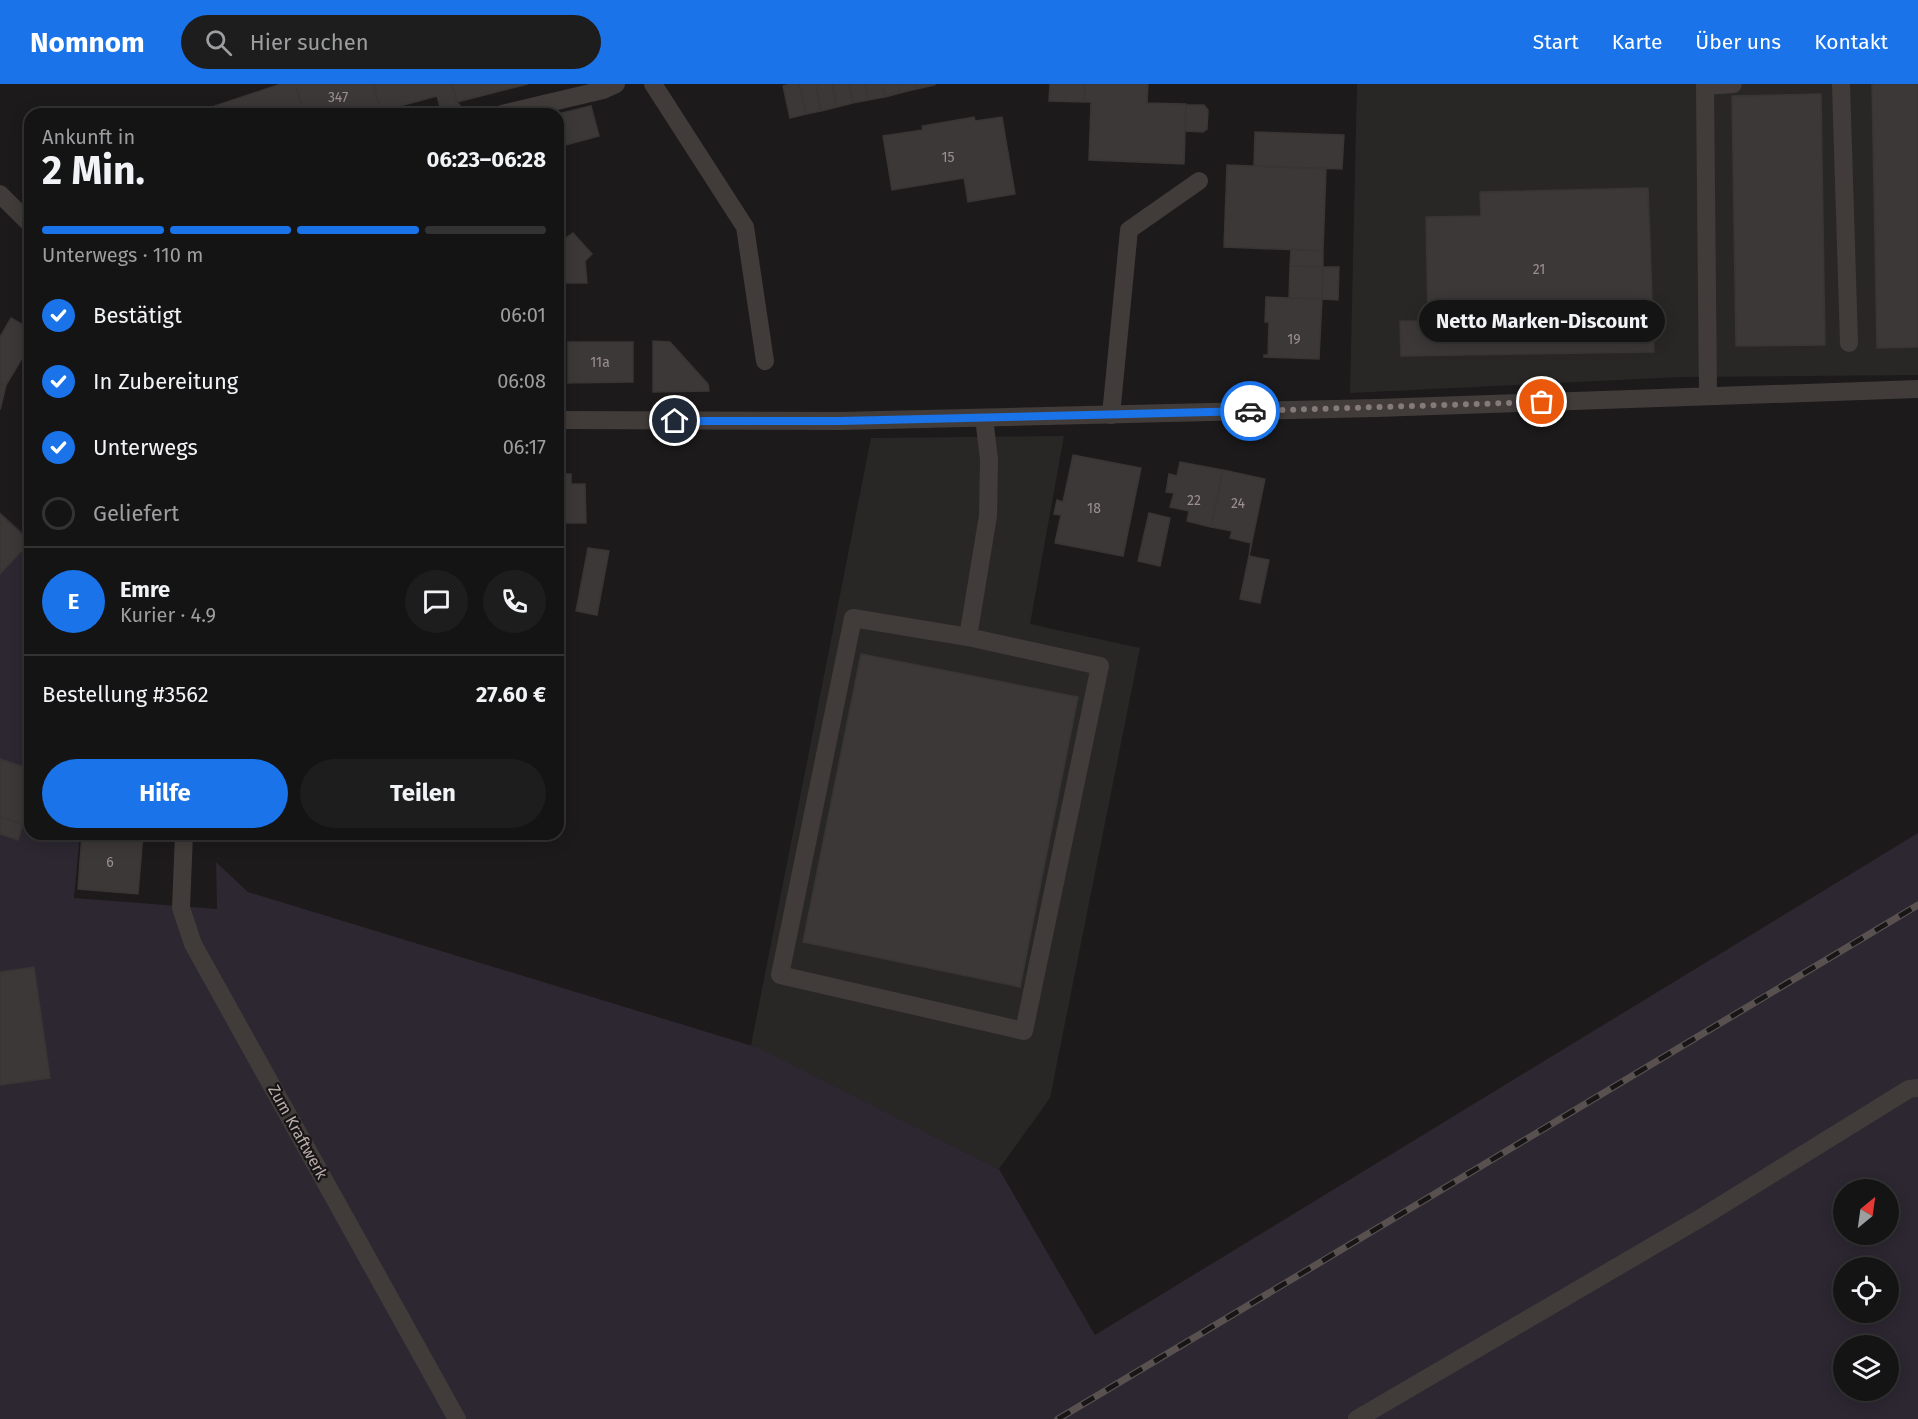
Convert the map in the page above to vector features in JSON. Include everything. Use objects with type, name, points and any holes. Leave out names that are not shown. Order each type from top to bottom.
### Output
[{"type":"street","points":[[527,108],[603,90],[616,84]]},
{"type":"street","points":[[653,84],[745,227],[765,361]]},
{"type":"street","points":[[1708,396],[1705,86],[1733,84]]},
{"type":"street","points":[[1841,84],[1849,343]]},
{"type":"street","points":[[1111,415],[1129,230],[1199,181]]},
{"type":"street","points":[[0,194],[24,218]]},
{"type":"street","points":[[564,420],[840,421],[984,418],[1377,408],[1918,389]]},
{"type":"street","points":[[968,637],[988,516],[989,459],[984,418]]},
{"type":"street","points":[[853,618],[968,637],[1100,666],[1023,1031],[780,975],[853,618]]},
{"type":"street","name":"Zum Kraftwerk","points":[[184,840],[180,908],[193,944],[457,1419]]},
{"type":"street","points":[[1357,1419],[1704,1216],[1909,1089],[1918,1088]]},
{"type":"shaded area","points":[[1357,84],[1918,84],[1918,375],[1681,377],[1350,393]]},
{"type":"shaded area","points":[[1064,436],[1030,624],[1140,648],[1050,1098],[999,1169],[751,1045],[871,438]]},
{"type":"shaded area","points":[[0,512],[24,534],[24,840],[79,840],[74,898],[217,909],[216,862],[248,892],[756,1047],[999,1169],[1095,1335],[1918,833],[1918,1419],[0,1419]]},
{"type":"building","points":[[281,84],[295,84],[303,108],[216,108],[215,106]]},
{"type":"building","points":[[295,84],[373,84],[380,108],[303,108]]},
{"type":"building","points":[[373,84],[452,84],[457,102],[462,108],[440,108],[437,96],[392,108],[380,108]]},
{"type":"building","points":[[452,84],[528,84],[457,102]]},
{"type":"building","points":[[799,84],[806,114],[790,118],[783,86]]},
{"type":"building","points":[[799,84],[816,84],[821,111],[806,114]]},
{"type":"building","points":[[816,84],[832,84],[837,107],[821,111]]},
{"type":"building","points":[[832,84],[849,84],[853,103],[837,107]]},
{"type":"building","points":[[849,84],[865,84],[869,100],[853,103]]},
{"type":"building","points":[[865,84],[882,84],[885,97],[869,100]]},
{"type":"building","points":[[882,84],[898,84],[900,93],[885,97]]},
{"type":"building","points":[[898,84],[915,84],[916,89],[900,93]]},
{"type":"building","points":[[915,84],[935,84],[935,85],[916,89]]},
{"type":"building","points":[[1050,84],[1085,84],[1084,102],[1049,101]]},
{"type":"building","points":[[1085,84],[1148,84],[1147,103],[1186,104],[1184,164],[1089,160],[1091,102],[1084,102]]},
{"type":"building","points":[[1872,84],[1918,84],[1918,347],[1877,348]]},
{"type":"building","points":[[1821,94],[1825,345],[1736,346],[1732,96]]},
{"type":"building","points":[[1186,105],[1204,105],[1208,110],[1207,129],[1203,132],[1185,131]]},
{"type":"building","points":[[591,106],[599,136],[564,145],[564,113]]},
{"type":"building","points":[[974,117],[975,121],[1002,117],[1015,194],[968,202],[964,178],[892,190],[883,136],[923,130],[922,126]]},
{"type":"building","points":[[1255,132],[1344,135],[1342,169],[1254,166]]},
{"type":"building","points":[[1227,165],[1326,169],[1323,251],[1224,247]]},
{"type":"building","points":[[1648,188],[1654,352],[1401,356],[1400,321],[1428,321],[1426,217],[1481,216],[1480,192]]},
{"type":"building","points":[[573,233],[592,254],[585,261],[587,283],[564,283],[564,239]]},
{"type":"building","points":[[1291,249],[1323,251],[1323,267],[1290,266]]},
{"type":"building","points":[[1290,266],[1323,267],[1322,299],[1289,298]]},
{"type":"building","points":[[1323,267],[1339,267],[1338,300],[1322,299]]},
{"type":"building","points":[[1266,297],[1322,299],[1319,359],[1264,357],[1268,355],[1269,322],[1265,322]]},
{"type":"building","points":[[11,318],[24,326],[24,355],[6,385],[0,383],[0,337]]},
{"type":"building","points":[[653,341],[670,342],[708,384],[709,391],[653,392]]},
{"type":"building","points":[[568,342],[633,342],[633,382],[568,383]]},
{"type":"building","points":[[0,383],[6,385],[0,410]]},
{"type":"building","points":[[1073,455],[1141,468],[1123,556],[1055,543],[1061,515],[1054,514],[1057,500],[1063,502]]},
{"type":"building","points":[[1180,462],[1223,470],[1211,527],[1187,521],[1189,511],[1170,507],[1174,493],[1166,492],[1169,474],[1177,476]]},
{"type":"building","points":[[1223,470],[1265,479],[1249,556],[1251,543],[1230,538],[1232,531],[1211,527]]},
{"type":"building","points":[[564,474],[571,474],[571,484],[585,484],[586,523],[564,523]]},
{"type":"building","points":[[1149,513],[1170,518],[1160,566],[1138,561]]},
{"type":"building","points":[[0,514],[24,536],[24,548],[0,574]]},
{"type":"building","points":[[588,548],[609,551],[597,615],[576,611]]},
{"type":"building","points":[[1249,556],[1269,560],[1260,603],[1240,599]]},
{"type":"building","points":[[861,654],[1078,697],[1020,987],[803,942]]},
{"type":"building","points":[[0,759],[24,767],[24,821],[23,824],[0,817]]},
{"type":"building","points":[[0,817],[23,824],[18,840],[0,834]]},
{"type":"building","points":[[82,840],[142,840],[138,894],[78,889]]},
{"type":"building","points":[[34,967],[50,1078],[0,1085],[0,972]]},
{"type":"railway","points":[[1058,1419],[1918,905]]},
{"type":"way so far","points":[[1250,411],[1542,402]]},
{"type":"place","name":"Netto Marken-Discount","points":[[1542,402]]},
{"type":"route","points":[[675,421],[840,421],[1250,411]]}]
